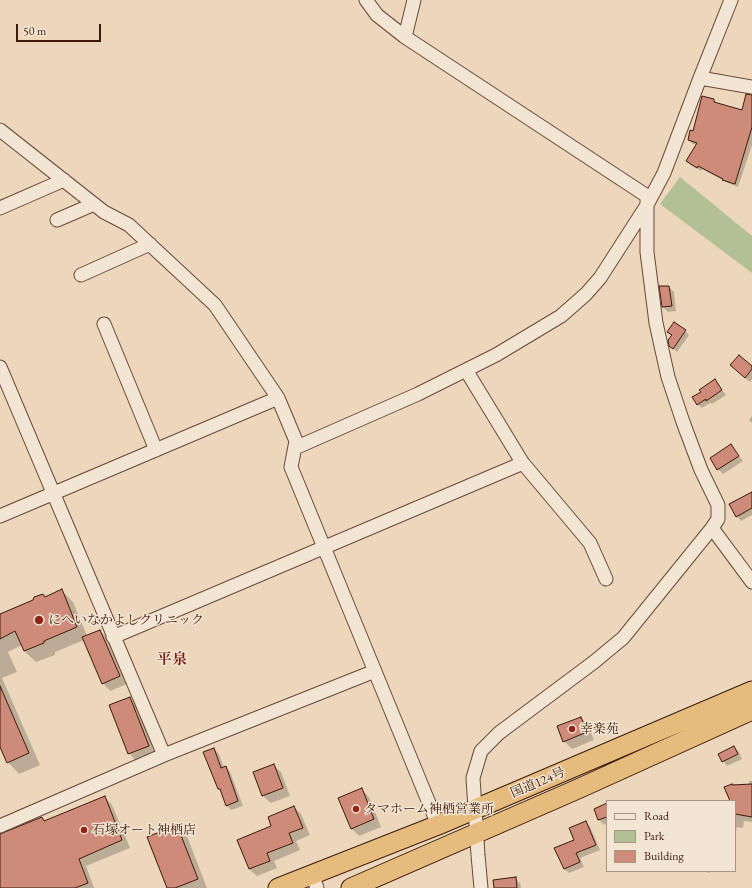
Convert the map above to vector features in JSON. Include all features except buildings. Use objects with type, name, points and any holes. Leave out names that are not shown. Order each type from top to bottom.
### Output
[{"type":"highway","name":"国道124号","points":[[278,888],[315,881],[438,825],[752,691]]},
{"type":"highway","name":"国道124号","points":[[351,888],[752,710]]},
{"type":"street","points":[[366,0],[377,15],[405,37],[647,196],[647,252],[656,323],[668,377],[701,470],[718,505],[718,519],[712,528],[623,638],[594,662],[499,733],[481,751],[473,778],[481,888]]},
{"type":"street","points":[[405,37],[414,0]]},
{"type":"street","points":[[295,448],[418,394],[496,355],[561,316],[586,294],[600,278],[647,205],[664,174],[731,0]]},
{"type":"street","points":[[700,78],[752,88]]},
{"type":"street","points":[[0,130],[104,212],[129,225],[214,305],[278,398],[296,441],[291,467],[438,825]]},
{"type":"street","points":[[0,208],[64,180]]},
{"type":"street","points":[[57,220],[94,204]]},
{"type":"street","points":[[81,275],[150,244]]},
{"type":"street","points":[[104,324],[156,450]]},
{"type":"street","points":[[0,367],[164,755]]},
{"type":"street","points":[[466,370],[523,463],[590,543],[606,580]]},
{"type":"street","points":[[0,516],[278,398]]},
{"type":"street","points":[[113,637],[523,463]]},
{"type":"street","points":[[712,528],[752,582]]},
{"type":"street","points":[[0,826],[164,755],[376,671]]},
{"type":"green space","points":[[680,177],[752,236],[752,273],[660,204]]},
{"type":"place","name":"にへいなかよしクリニック","points":[[39,620]]},
{"type":"place","name":"幸楽苑","points":[[572,729]]},
{"type":"place","name":"タマホーム神栖営業所","points":[[356,809]]},
{"type":"place","name":"石塚オート神栖店","points":[[84,830]]},
{"type":"district","name":"平泉","points":[[172,660]]}]
